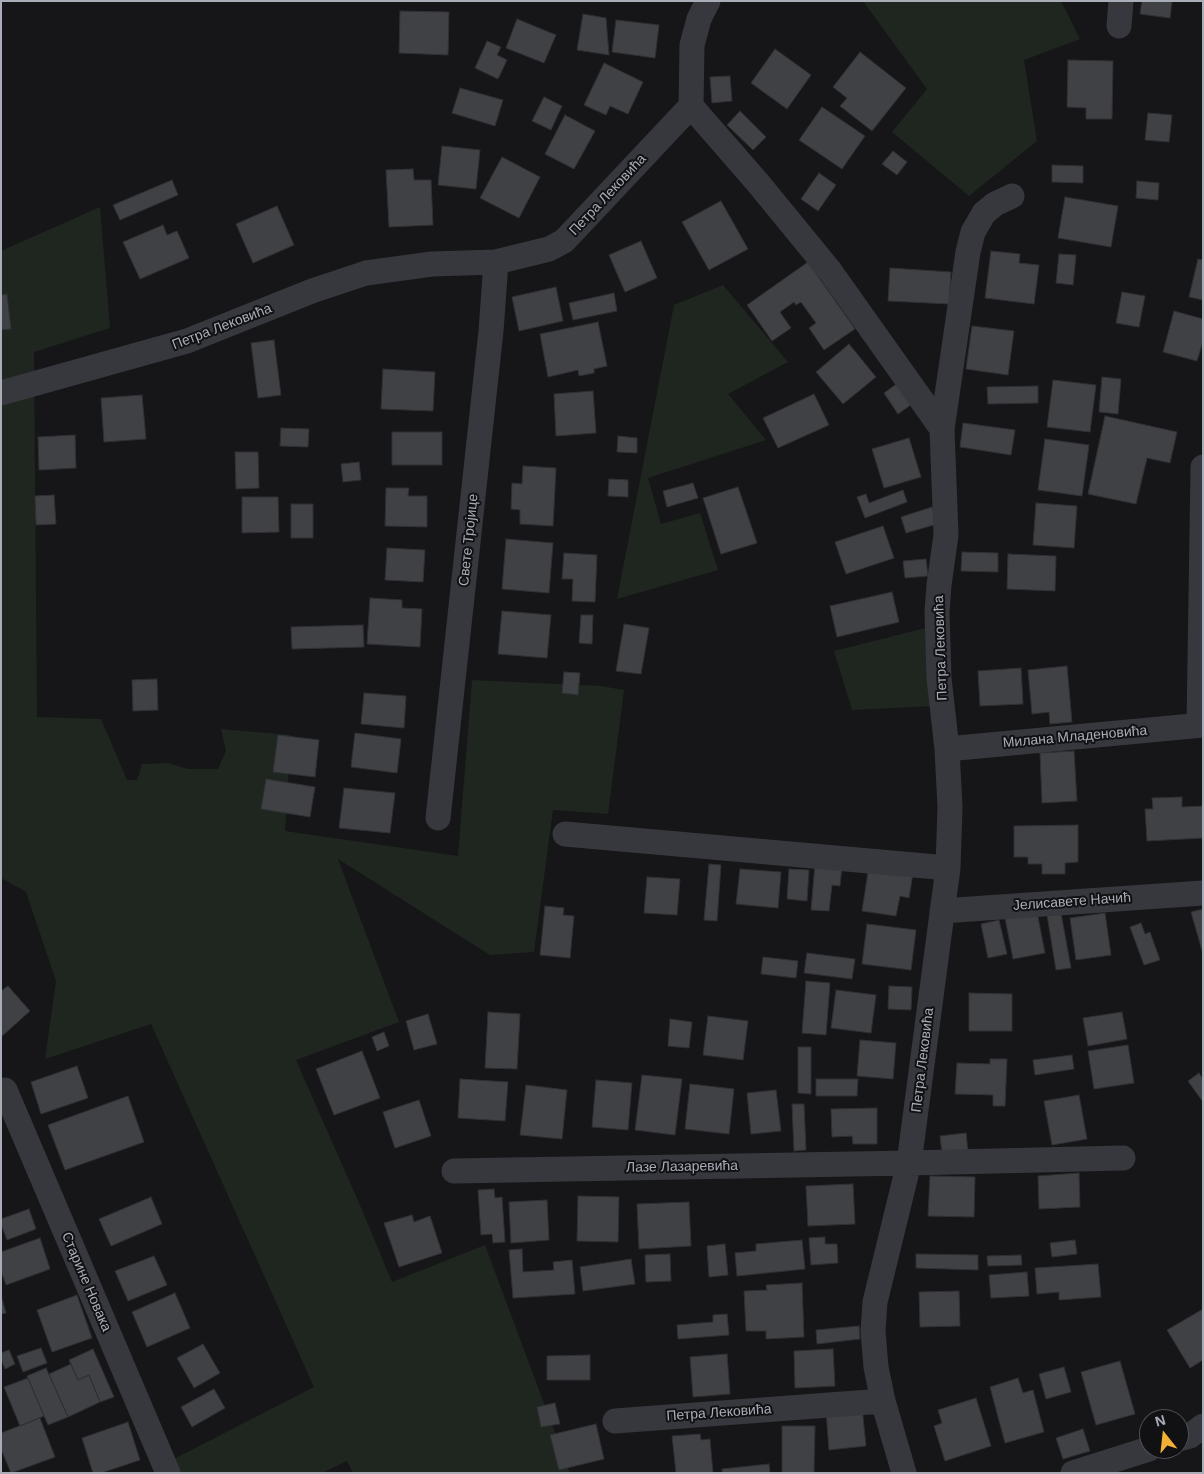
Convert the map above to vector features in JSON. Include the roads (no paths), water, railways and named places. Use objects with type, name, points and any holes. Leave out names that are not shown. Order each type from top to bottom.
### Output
[{"type":"street","points":[[708,1],[699,19],[692,45],[691,106],[758,183],[830,271],[942,429]]},
{"type":"street","points":[[1119,26],[1121,1]]},
{"type":"street","name":"Петра Лековића","points":[[1,393],[166,348],[196,338],[340,280],[366,273],[432,264],[496,262],[549,249],[564,241],[691,106]]},
{"type":"street","name":"Петра Лековића","points":[[904,1473],[883,1401],[876,1367],[873,1331],[874,1302],[909,1163],[948,868],[950,807],[947,749],[939,678],[937,612],[946,535],[942,429],[968,252],[973,232],[984,213],[1012,196]]},
{"type":"street","name":"Свете Тројице","points":[[438,818],[491,331],[496,262]]},
{"type":"street","points":[[1201,725],[1203,467]]},
{"type":"street","name":"Милана Младеновића","points":[[947,749],[1201,725]]},
{"type":"street","points":[[565,834],[948,868]]},
{"type":"street","name":"Јелисавете Начић","points":[[942,911],[1203,893]]},
{"type":"street","name":"Старине Новака","points":[[5,1090],[168,1473]]},
{"type":"street","points":[[909,1163],[1123,1158]]},
{"type":"street","name":"Лазе Лазаревића","points":[[454,1171],[909,1163]]},
{"type":"street","name":"Петра Лековића","points":[[615,1421],[883,1401]]},
{"type":"street","points":[[1189,1436],[1203,1426]]},
{"type":"street","points":[[1073,1473],[1139,1452]]}]
